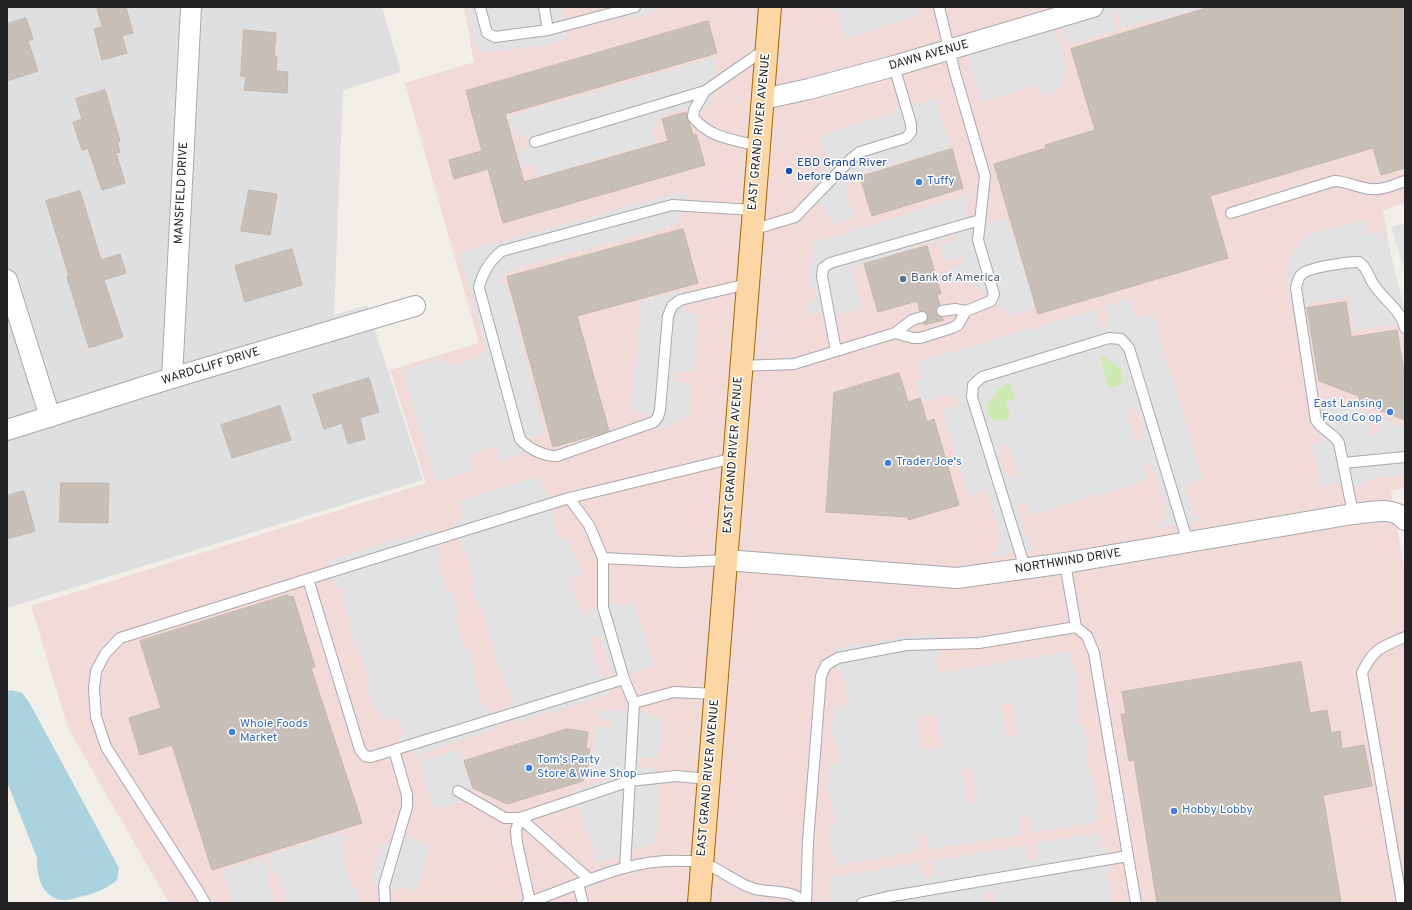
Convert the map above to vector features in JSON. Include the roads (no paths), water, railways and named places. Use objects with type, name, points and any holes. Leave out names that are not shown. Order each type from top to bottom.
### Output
[{"type":"main road","name":"EAST GRAND RIVER AVENUE","points":[[699,903],[740,366],[770,7]]},
{"type":"street","name":"MANSFIELD DRIVE","points":[[172,378],[191,7]]},
{"type":"street","name":"DAWN AVENUE","points":[[763,99],[809,89],[894,66],[1087,8]]},
{"type":"street","points":[[7,280],[50,417]]},
{"type":"street","name":"WARDCLIFF DRIVE","points":[[7,430],[172,378],[415,306]]},
{"type":"street","name":"NORTHWIND DRIVE","points":[[726,560],[957,578],[1065,563],[1352,514],[1381,511],[1392,512],[1404,516]]},
{"type":"lane","points":[[480,7],[487,33],[496,37],[548,30],[635,7]]},
{"type":"lane","points":[[544,7],[548,30]]},
{"type":"lane","points":[[939,7],[985,176],[985,188],[978,240],[994,294],[991,301],[966,311],[955,309],[942,311]]},
{"type":"lane","points":[[535,142],[705,91],[766,48]]},
{"type":"lane","points":[[747,284],[680,300],[672,306],[668,316],[660,410],[658,417],[654,422],[557,456],[547,456],[525,445],[520,439],[479,288],[480,281],[496,255],[502,251],[672,204],[753,220],[795,217],[851,159],[860,152],[906,138],[911,132],[912,124],[894,66]]},
{"type":"lane","points":[[705,91],[694,110],[693,117],[698,124],[719,137],[759,146]]},
{"type":"lane","points":[[1231,213],[1334,181],[1344,181],[1368,189],[1378,189],[1405,181]]},
{"type":"lane","points":[[836,351],[822,276],[823,268],[830,263],[980,220]]},
{"type":"lane","points":[[1352,514],[1339,443],[1335,437],[1320,427],[1316,420],[1296,288],[1298,280],[1302,274],[1308,270],[1349,262],[1360,262],[1366,267],[1374,285],[1401,316],[1405,328]]},
{"type":"lane","points":[[895,333],[913,338],[920,338],[958,325],[966,311]]},
{"type":"lane","points":[[740,366],[794,364],[895,333],[912,320],[922,317]]},
{"type":"lane","points":[[1025,568],[972,396],[973,385],[982,377],[1109,338],[1121,339],[1129,348],[1188,543]]},
{"type":"lane","points":[[1343,463],[1405,457]]},
{"type":"lane","points":[[205,903],[106,747],[96,717],[94,689],[96,670],[105,654],[120,638],[569,498],[734,458]]},
{"type":"lane","points":[[569,498],[589,525],[603,558],[602,607],[624,679],[634,703],[625,868]]},
{"type":"lane","points":[[603,558],[681,562],[726,560]]},
{"type":"lane","points":[[1065,563],[1076,627],[1087,636],[1094,654],[1136,903]]},
{"type":"lane","points":[[308,579],[360,750],[365,756],[371,757],[624,679]]},
{"type":"lane","points":[[805,903],[807,848],[821,676],[826,665],[838,658],[906,645],[980,643],[1076,627]]},
{"type":"lane","points":[[1402,903],[1362,673],[1369,657],[1385,645],[1405,637]]},
{"type":"lane","points":[[634,703],[674,692],[716,694]]},
{"type":"lane","points":[[385,903],[383,894],[384,886],[407,807],[407,795],[394,750]]},
{"type":"lane","points":[[458,791],[505,818],[520,818],[630,782],[676,776],[709,779]]},
{"type":"lane","points":[[520,818],[516,830],[517,843],[529,902],[589,879],[625,868],[668,860],[703,862],[749,887],[766,892],[794,894],[805,903]]},
{"type":"lane","points":[[520,818],[589,879]]},
{"type":"lane","points":[[862,903],[1128,856]]},
{"type":"lane","points":[[578,884],[584,903]]},
{"type":"water","points":[[11,690],[22,693],[29,702],[119,868],[117,880],[102,890],[66,900],[58,899],[52,896],[46,892],[42,886],[38,872],[37,858],[7,782],[7,691]]},
{"type":"place","name":"EBD Grand River before Dawn","points":[[789,171]]},
{"type":"place","name":"Tuffy","points":[[919,182]]},
{"type":"place","name":"Bank of America","points":[[903,279]]},
{"type":"place","name":"East Lansing Food Co op","points":[[1390,412]]},
{"type":"place","name":"Trader Joe's","points":[[888,463]]},
{"type":"place","name":"Whole Foods Market","points":[[232,732]]},
{"type":"place","name":"Tom's Party Store & Wine Shop","points":[[529,768]]},
{"type":"place","name":"Hobby Lobby","points":[[1174,811]]}]
